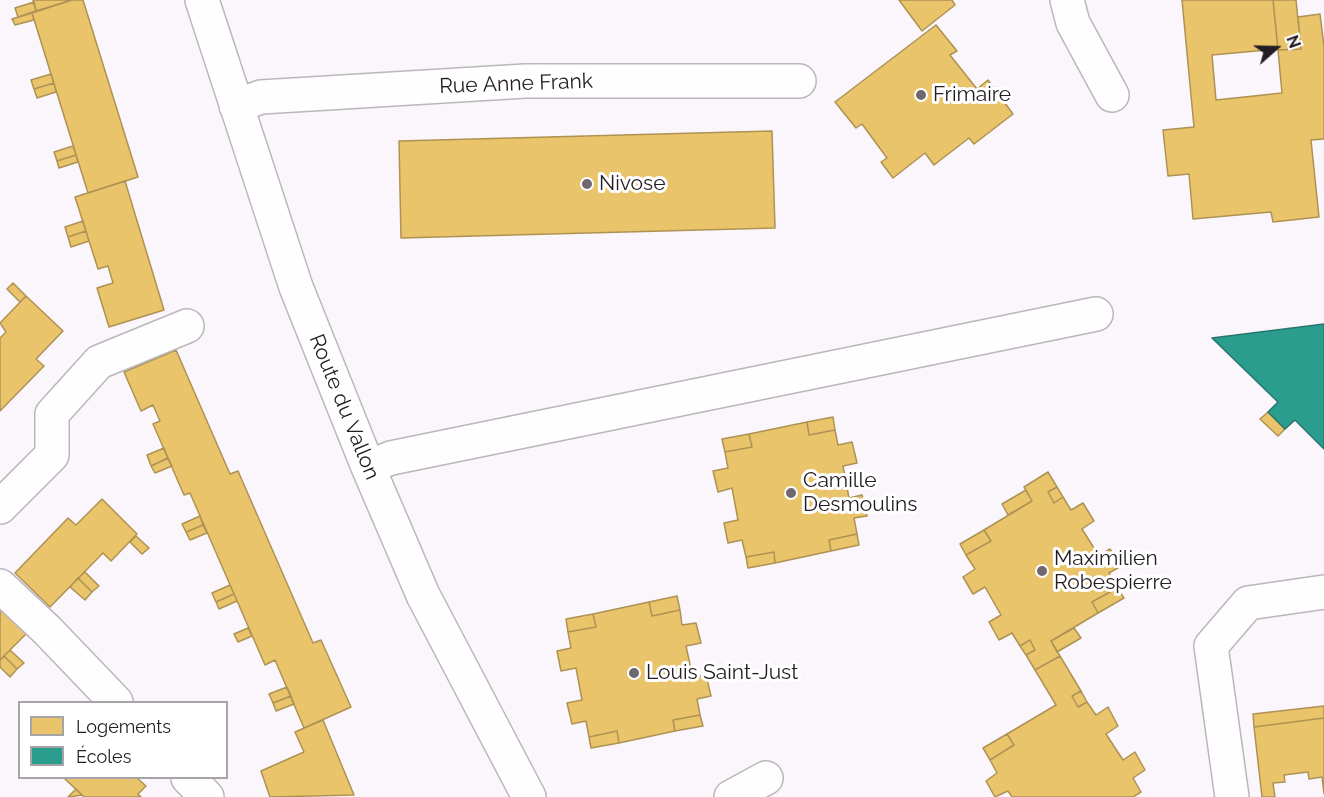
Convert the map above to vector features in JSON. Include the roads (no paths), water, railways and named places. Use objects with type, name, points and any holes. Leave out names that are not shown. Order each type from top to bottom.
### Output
[{"type":"street","name":"Route du Vallon","points":[[202,0],[296,287],[368,467],[423,595],[529,797]]},
{"type":"street","points":[[1067,0],[1073,23],[1112,95]]},
{"type":"street","name":"Rue Anne Frank","points":[[236,106],[261,97],[284,95],[525,81],[799,81]]},
{"type":"street","points":[[368,467],[391,458],[1096,314]]},
{"type":"street","points":[[0,507],[52,455],[52,414],[99,362],[187,326]]},
{"type":"street","points":[[0,586],[47,630],[115,701]]},
{"type":"street","points":[[1232,797],[1211,646],[1248,603],[1324,592]]},
{"type":"street","points":[[731,797],[766,778]]},
{"type":"street","points":[[190,779],[207,797]]},
{"type":"place","name":"Frimaire","points":[[921,95]]},
{"type":"place","name":"Nivose","points":[[587,184]]},
{"type":"place","name":"Camille Desmoulins","points":[[791,493]]},
{"type":"place","name":"Maximilien Robespierre","points":[[1042,571]]},
{"type":"place","name":"Louis Saint-Just","points":[[634,673]]}]
